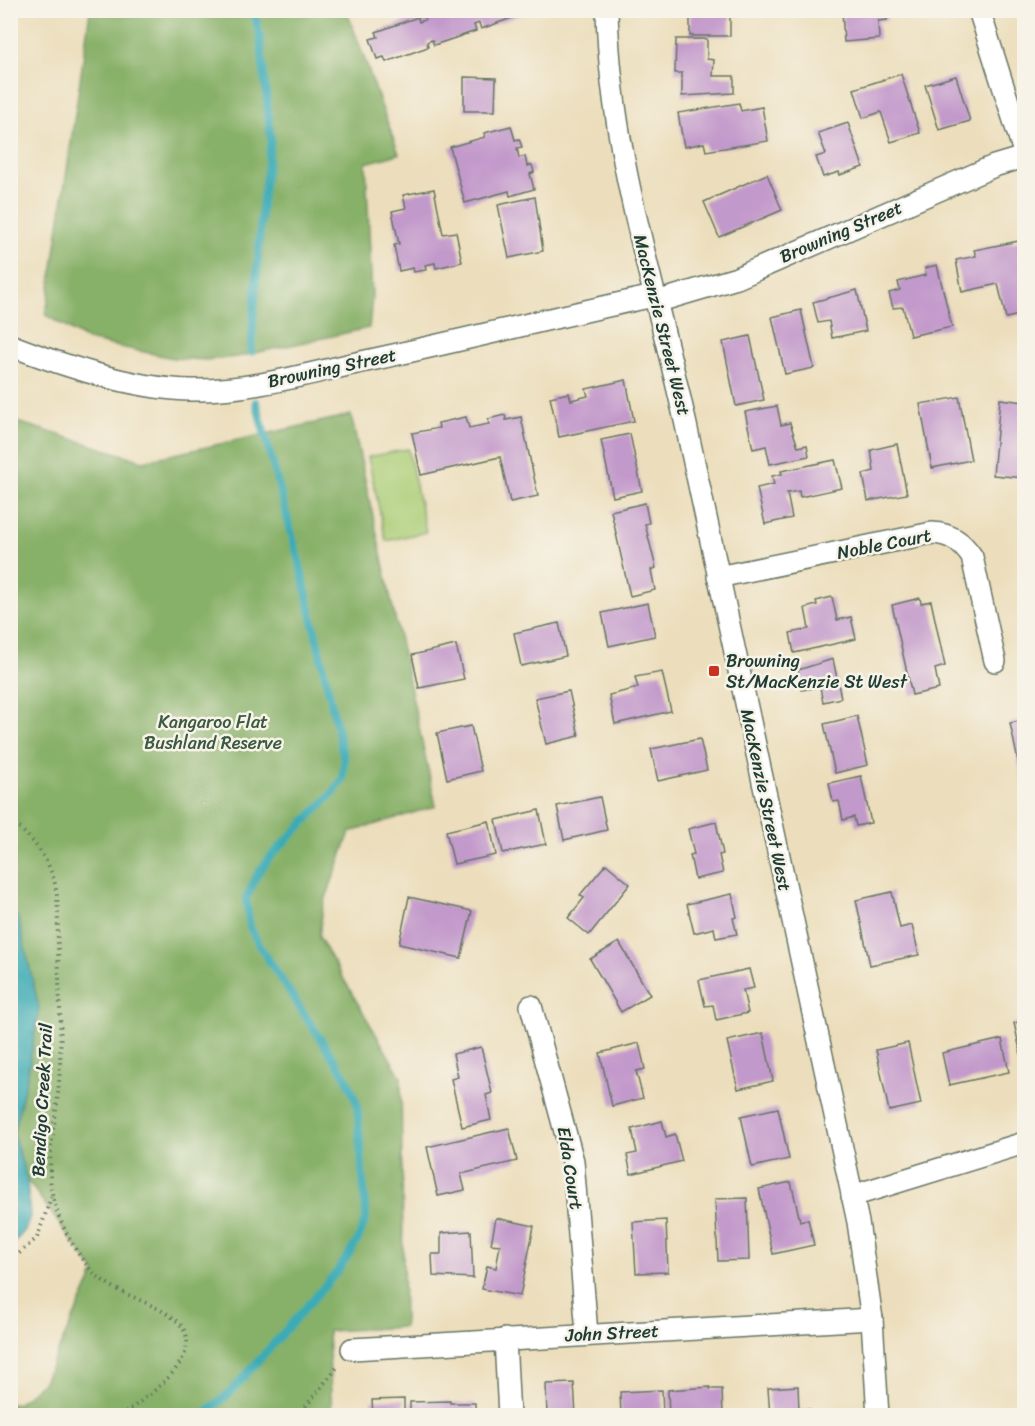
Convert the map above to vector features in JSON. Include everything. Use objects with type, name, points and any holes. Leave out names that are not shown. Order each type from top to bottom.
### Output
[{"type":"street","name":"MacKenzie Street West","points":[[607,10],[610,64],[620,143],[680,401],[852,1196],[872,1319],[878,1416]]},
{"type":"street","points":[[979,10],[1024,152]]},
{"type":"street","name":"Browning Street","points":[[10,345],[52,360],[132,381],[172,388],[208,390],[301,375],[720,284],[994,166],[1024,158]]},
{"type":"street","name":"Noble Court","points":[[718,577],[932,534],[942,534],[964,546],[972,557],[995,661]]},
{"type":"street","name":"Elda Court","points":[[531,1006],[573,1161],[587,1334]]},
{"type":"street","points":[[852,1196],[1024,1143]]},
{"type":"street","name":"John Street","points":[[352,1349],[872,1319]]},
{"type":"street","points":[[505,1339],[509,1416]]},
{"type":"path","name":"Bendigo Creek Trail","points":[[10,819],[38,847],[46,861],[56,891],[61,1056],[50,1175],[52,1194],[72,1240],[98,1276],[168,1314],[182,1327],[185,1335],[185,1351],[170,1378],[121,1416]]},
{"type":"path","points":[[10,1261],[37,1238],[52,1194]]},
{"type":"path","points":[[298,1416],[352,1349]]},
{"type":"green space","points":[[90,11],[347,11],[399,154],[366,163],[372,297],[369,328],[237,357],[205,360],[173,358],[87,340],[46,315]]},
{"type":"green space","name":"Kangaroo Flat Bushland Reserve","points":[[351,415],[436,806],[350,832],[323,906],[319,937],[401,1077],[404,1327],[328,1331],[332,1415],[11,1415],[11,1404],[19,1403],[44,1381],[95,1272],[27,1180],[13,1134],[28,1072],[18,918],[11,909],[11,420],[143,461]]},
{"type":"green space","points":[[408,449],[426,532],[386,541],[368,457]]},
{"type":"water","points":[[10,909],[18,918],[39,1008],[28,1072],[13,1134],[27,1180],[30,1216],[26,1229],[11,1246]]},
{"type":"building","points":[[436,10],[522,10],[523,14],[481,29],[479,23],[474,25],[476,31],[434,45],[432,40],[427,42],[428,47],[386,62],[384,57],[377,59],[370,39],[378,37],[376,32],[418,17],[419,22],[425,20],[423,15]]},
{"type":"building","points":[[690,10],[730,10],[730,36],[690,36]]},
{"type":"building","points":[[842,10],[887,10],[887,20],[878,21],[879,39],[844,42]]},
{"type":"building","points":[[676,39],[707,39],[707,59],[714,60],[713,76],[734,76],[734,93],[682,96],[682,73],[675,73]]},
{"type":"building","points":[[901,74],[920,133],[891,142],[881,112],[863,118],[854,89]]},
{"type":"building","points":[[956,76],[970,121],[939,130],[925,85]]},
{"type":"building","points":[[464,77],[496,78],[495,111],[464,111]]},
{"type":"building","points":[[739,103],[741,111],[762,107],[768,141],[706,151],[704,143],[684,147],[678,113]]},
{"type":"building","points":[[848,123],[863,167],[840,175],[839,172],[823,177],[816,157],[826,154],[818,133]]},
{"type":"building","points":[[511,126],[515,140],[519,139],[522,147],[517,148],[519,158],[525,156],[527,166],[532,165],[534,172],[530,174],[534,189],[510,196],[509,191],[465,203],[450,147],[485,137],[484,133]]},
{"type":"building","points":[[767,174],[782,210],[719,237],[704,202]]},
{"type":"building","points":[[434,189],[443,234],[456,232],[462,262],[436,268],[435,263],[425,265],[426,270],[414,272],[413,268],[399,271],[394,245],[399,244],[392,211],[406,208],[403,195]]},
{"type":"building","points":[[535,197],[543,251],[509,258],[498,205]]},
{"type":"building","points":[[1024,240],[1024,314],[1006,318],[998,284],[962,292],[956,260],[976,256],[974,250]]},
{"type":"building","points":[[937,265],[952,327],[910,336],[903,307],[893,308],[889,293],[900,290],[898,282],[926,275],[925,268]]},
{"type":"building","points":[[857,290],[866,331],[832,338],[829,321],[818,323],[813,302]]},
{"type":"building","points":[[801,310],[814,368],[785,374],[772,317]]},
{"type":"building","points":[[750,336],[764,400],[736,406],[723,342]]},
{"type":"building","points":[[626,380],[634,421],[559,437],[550,397],[569,393],[571,400],[588,396],[586,389]]},
{"type":"building","points":[[959,397],[971,460],[932,468],[920,404]]},
{"type":"building","points":[[1000,399],[1024,402],[1024,478],[993,475]]},
{"type":"building","points":[[777,406],[781,425],[790,423],[798,447],[807,445],[809,456],[770,464],[766,446],[753,449],[745,412]]},
{"type":"building","points":[[505,415],[506,420],[521,417],[538,496],[510,502],[500,457],[421,475],[412,433],[439,428],[438,423],[466,417],[469,428],[489,424],[488,419]]},
{"type":"building","points":[[630,434],[642,491],[613,497],[601,440]]},
{"type":"building","points":[[897,444],[907,494],[868,501],[863,474],[874,471],[871,450]]},
{"type":"building","points":[[835,460],[842,488],[800,497],[799,491],[787,493],[792,518],[765,524],[757,488],[774,484],[772,476],[782,474],[781,471]]},
{"type":"building","points":[[645,503],[649,523],[645,524],[656,568],[651,570],[655,590],[630,596],[611,511]]},
{"type":"building","points":[[832,597],[837,620],[851,617],[856,639],[794,653],[790,633],[809,629],[805,608],[817,605],[816,601]]},
{"type":"building","points":[[920,598],[921,603],[931,601],[945,666],[935,669],[939,689],[912,695],[892,605]]},
{"type":"building","points":[[648,603],[655,636],[609,646],[602,613]]},
{"type":"building","points":[[559,623],[566,656],[521,666],[514,633]]},
{"type":"building","points":[[456,645],[464,679],[419,688],[412,655]]},
{"type":"building","points":[[833,659],[841,698],[823,702],[820,687],[802,690],[798,670]]},
{"type":"building","points":[[662,672],[671,711],[615,724],[609,695],[638,688],[635,677]]},
{"type":"building","points":[[569,691],[579,736],[546,744],[535,698]]},
{"type":"building","points":[[857,716],[868,765],[835,773],[824,724]]},
{"type":"building","points":[[1024,720],[1024,785],[1023,785],[1010,723]]},
{"type":"building","points":[[471,726],[481,771],[447,779],[437,733]]},
{"type":"building","points":[[700,739],[707,770],[658,781],[651,749]]},
{"type":"building","points":[[861,776],[871,823],[856,826],[854,817],[843,820],[839,801],[833,802],[829,783]]},
{"type":"building","points":[[600,797],[607,830],[564,840],[557,806]]},
{"type":"building","points":[[539,810],[546,844],[503,853],[496,820]]},
{"type":"building","points":[[489,821],[496,855],[454,864],[446,831]]},
{"type":"building","points":[[716,822],[723,854],[719,855],[723,873],[695,879],[690,855],[694,854],[688,829]]},
{"type":"building","points":[[606,864],[630,884],[589,935],[568,918],[584,898],[580,895]]},
{"type":"building","points":[[892,892],[900,928],[912,925],[919,955],[870,965],[856,900]]},
{"type":"building","points":[[732,894],[737,917],[733,918],[737,934],[716,938],[714,928],[694,933],[687,904]]},
{"type":"building","points":[[409,897],[472,911],[461,958],[399,944]]},
{"type":"building","points":[[619,942],[650,995],[621,1012],[590,959]]},
{"type":"building","points":[[749,969],[754,988],[743,990],[748,1013],[716,1020],[713,1005],[705,1006],[699,980]]},
{"type":"building","points":[[1024,1021],[1024,1059],[1022,1059],[1014,1023]]},
{"type":"building","points":[[763,1033],[773,1081],[738,1089],[727,1041]]},
{"type":"building","points":[[1002,1039],[1009,1072],[949,1085],[942,1053]]},
{"type":"building","points":[[639,1043],[645,1069],[636,1071],[643,1098],[612,1106],[600,1053]]},
{"type":"building","points":[[908,1043],[921,1104],[889,1111],[876,1050]]},
{"type":"building","points":[[481,1047],[492,1093],[486,1095],[491,1120],[462,1127],[451,1079],[458,1077],[453,1054]]},
{"type":"building","points":[[778,1108],[789,1159],[752,1167],[741,1116]]},
{"type":"building","points":[[662,1121],[666,1137],[675,1134],[682,1161],[631,1174],[627,1155],[637,1153],[632,1129]]},
{"type":"building","points":[[509,1128],[517,1161],[461,1174],[465,1190],[438,1196],[427,1147]]},
{"type":"building","points":[[791,1182],[800,1221],[808,1219],[814,1245],[773,1254],[759,1189]]},
{"type":"building","points":[[747,1198],[749,1260],[718,1261],[715,1199]]},
{"type":"building","points":[[496,1218],[534,1226],[520,1296],[482,1289],[487,1266],[496,1268],[500,1245],[491,1244]]},
{"type":"building","points":[[666,1220],[668,1272],[636,1273],[633,1222]]},
{"type":"building","points":[[471,1231],[473,1278],[433,1276],[432,1254],[441,1254],[441,1233]]},
{"type":"building","points":[[574,1383],[576,1416],[547,1416],[546,1384]]},
{"type":"building","points":[[798,1386],[799,1410],[810,1409],[811,1416],[770,1416],[768,1388]]},
{"type":"building","points":[[710,1387],[710,1389],[722,1389],[723,1416],[669,1416],[668,1390]]},
{"type":"building","points":[[662,1390],[663,1416],[621,1416],[620,1392]]},
{"type":"building","points":[[404,1399],[404,1416],[373,1416],[372,1400]]},
{"type":"building","points":[[450,1401],[450,1403],[475,1403],[475,1416],[410,1416],[410,1402]]},
{"type":"waterway","points":[[251,352],[262,204],[271,140],[260,36],[253,10]]},
{"type":"waterway","points":[[201,1416],[229,1394],[337,1272],[358,1240],[366,1217],[357,1104],[347,1079],[260,947],[250,927],[246,899],[257,875],[270,857],[333,793],[343,778],[344,759],[300,565],[256,402]]},
{"type":"place","name":"Browning St/MacKenzie St West","points":[[714,671]]}]
